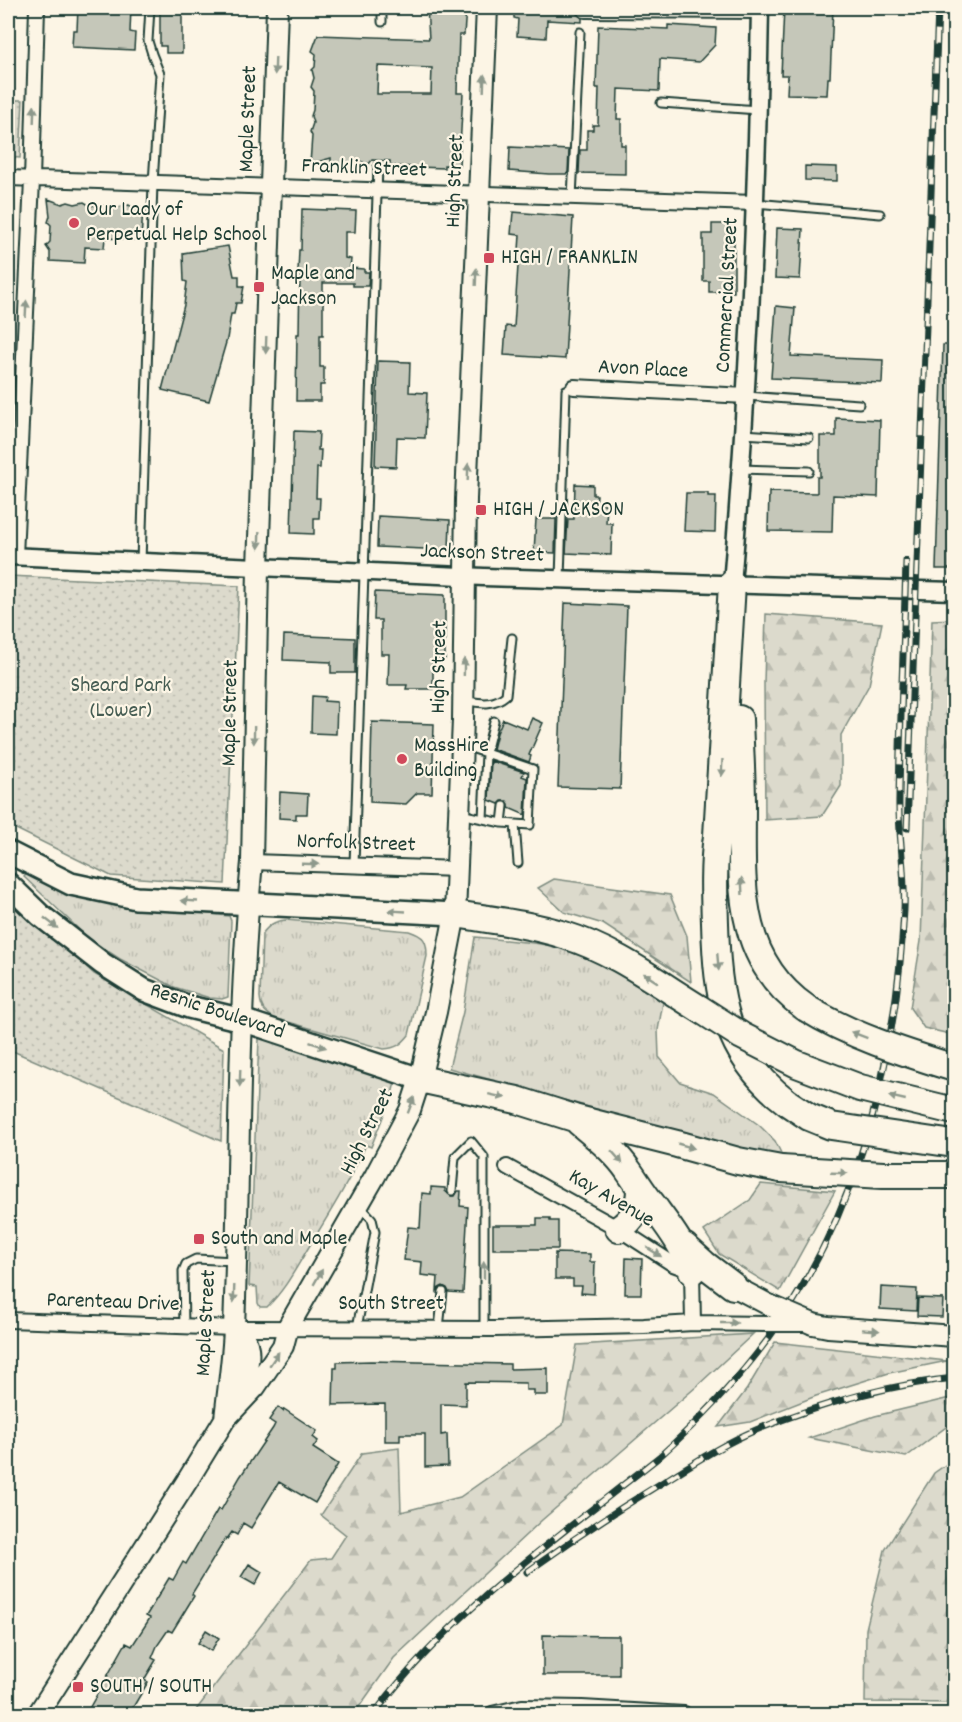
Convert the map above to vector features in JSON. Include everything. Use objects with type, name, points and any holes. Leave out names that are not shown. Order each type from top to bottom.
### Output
[{"type":"highway","points":[[732,584],[742,789],[742,874],[744,908],[752,937],[765,963],[784,989],[806,1008],[851,1032],[954,1068]]},
{"type":"highway","points":[[732,584],[714,858],[715,935],[720,988],[724,1012],[730,1029],[742,1054],[762,1082],[809,1117],[838,1127],[954,1144]]},
{"type":"highway","points":[[455,915],[538,928],[566,935],[630,964],[742,1036],[797,1064],[860,1088],[954,1110]]},
{"type":"highway","points":[[420,1079],[517,1100],[574,1118],[738,1161],[781,1169],[883,1175],[954,1175]]},
{"type":"highway","points":[[574,1118],[608,1147],[628,1169],[679,1242],[692,1271]]},
{"type":"highway","points":[[619,1229],[630,1222],[637,1209],[640,1189]]},
{"type":"highway","points":[[679,1242],[733,1286]]},
{"type":"main road","name":"Maple Street","points":[[234,1328],[242,1020],[252,862],[258,568],[277,8]]},
{"type":"main road","name":"High Street","points":[[288,1327],[410,1110],[436,1012],[455,915],[462,744],[466,499],[487,8]]},
{"type":"main road","points":[[8,852],[71,884],[136,898],[455,915]]},
{"type":"main road","name":"Resnic Boulevard","points":[[8,884],[40,915],[103,964],[144,990],[420,1079]]},
{"type":"main road","name":"Kay Avenue","points":[[733,1286],[767,1315],[828,1327],[954,1336]]},
{"type":"main road","points":[[225,1419],[255,1387],[283,1346],[288,1327]]},
{"type":"main road","points":[[38,1714],[183,1488],[242,1387],[248,1358],[246,1340],[234,1328]]},
{"type":"street","points":[[11,556],[32,180],[37,8]]},
{"type":"street","points":[[585,10],[760,9]]},
{"type":"street","name":"Commercial Street","points":[[732,584],[750,336],[760,9]]},
{"type":"street","name":"Franklin Street","points":[[8,178],[755,203]]},
{"type":"street","name":"Avon Place","points":[[574,387],[746,396]]},
{"type":"street","name":"Jackson Street","points":[[11,556],[465,576],[954,591]]},
{"type":"street","name":"Norfolk Street","points":[[252,862],[458,869]]},
{"type":"street","name":"Kay Avenue","points":[[507,1167],[619,1229],[673,1264],[733,1286]]},
{"type":"street","points":[[692,1271],[693,1323]]},
{"type":"street","name":"South Street","points":[[288,1327],[644,1326],[767,1315]]},
{"type":"street","name":"Parenteau Drive","points":[[8,1320],[184,1327],[288,1327]]},
{"type":"street","points":[[492,1714],[522,1707],[684,1714]]},
{"type":"lane","points":[[141,562],[153,183],[160,74],[148,41],[150,8]]},
{"type":"lane","points":[[382,8],[382,22]]},
{"type":"lane","points":[[572,198],[580,32]]},
{"type":"lane","points":[[661,103],[758,110]]},
{"type":"lane","points":[[354,865],[378,166]]},
{"type":"lane","points":[[755,203],[880,214]]},
{"type":"lane","points":[[560,579],[566,390],[574,387]]},
{"type":"lane","points":[[746,396],[859,404]]},
{"type":"lane","points":[[743,434],[809,438]]},
{"type":"lane","points":[[741,469],[809,471]]},
{"type":"lane","points":[[463,701],[487,704],[499,701],[506,695],[512,638]]},
{"type":"lane","points":[[483,819],[486,753],[494,721]]},
{"type":"lane","points":[[460,814],[530,825],[533,769],[462,744]]},
{"type":"lane","points":[[509,770],[510,761]]},
{"type":"lane","points":[[502,822],[504,806]]},
{"type":"lane","points":[[515,824],[518,863]]},
{"type":"lane","points":[[452,1191],[455,1157],[471,1141],[484,1157],[484,1328]]},
{"type":"lane","points":[[357,1328],[375,1232],[372,1219],[359,1204]]},
{"type":"lane","points":[[184,1327],[183,1271],[186,1264],[196,1259],[235,1261]]},
{"type":"lane","points":[[439,1328],[443,1292]]},
{"type":"green space","points":[[8,100],[23,100],[20,158],[8,157]]},
{"type":"green space","name":"Sheard Park (Lower)","points":[[8,576],[239,586],[225,884],[111,876],[8,825]]},
{"type":"green space","points":[[766,614],[882,623],[869,685],[841,735],[841,786],[822,816],[765,820]]},
{"type":"green space","points":[[954,619],[954,1035],[924,1028],[910,1008],[921,941],[932,620]]},
{"type":"green space","points":[[27,873],[151,908],[229,916],[231,921],[228,997],[210,998],[174,987],[120,959],[89,939],[24,877]]},
{"type":"green space","points":[[554,879],[670,895],[687,936],[691,982],[603,924],[564,912],[538,888]]},
{"type":"green space","points":[[8,895],[94,974],[224,1049],[221,1141],[8,1049]]},
{"type":"green space","points":[[286,920],[409,931],[421,937],[425,942],[427,956],[409,1035],[395,1047],[384,1049],[274,1018],[266,1012],[261,1005],[260,997],[262,934],[272,924]]},
{"type":"green space","points":[[475,937],[536,943],[581,953],[604,962],[664,997],[658,1030],[659,1057],[680,1082],[714,1093],[759,1125],[775,1141],[782,1155],[704,1139],[449,1068],[463,1012]]},
{"type":"green space","points":[[262,1036],[396,1079],[371,1147],[366,1145],[338,1199],[294,1273],[267,1307],[260,1307],[258,1303],[257,1287],[249,1286],[259,1039]]},
{"type":"green space","points":[[761,1184],[835,1191],[780,1291],[719,1254],[704,1231],[750,1200]]},
{"type":"green space","points":[[753,1334],[696,1387],[542,1520],[394,1658],[354,1714],[193,1714],[311,1560],[331,1558],[346,1535],[321,1515],[362,1453],[399,1448],[401,1512],[460,1497],[563,1425],[577,1345]]},
{"type":"green space","points":[[775,1342],[947,1361],[889,1373],[816,1396],[750,1422],[718,1427],[747,1389]]},
{"type":"green space","points":[[954,1397],[954,1421],[906,1457],[809,1438],[875,1416]]},
{"type":"green space","points":[[954,1459],[954,1703],[865,1702],[866,1629],[885,1550],[934,1473]]},
{"type":"building","points":[[78,8],[131,8],[130,32],[135,33],[134,50],[72,47],[73,30],[77,30]]},
{"type":"building","points":[[160,8],[182,8],[182,53],[166,53],[166,46],[160,46]]},
{"type":"building","points":[[427,8],[466,8],[464,35],[459,35],[457,93],[463,93],[459,166],[444,165],[444,168],[390,166],[390,161],[372,160],[369,164],[359,161],[348,164],[331,163],[331,158],[310,164],[314,91],[311,87],[316,54],[312,51],[318,35],[429,39]],"holes":[[[378,66],[432,68],[431,94],[377,94]]]},
{"type":"building","points":[[514,8],[577,8],[577,14],[582,18],[582,22],[547,20],[546,38],[517,36],[518,19],[514,18]]},
{"type":"building","points":[[784,8],[833,8],[830,78],[828,78],[827,95],[787,94],[788,75],[781,75]]},
{"type":"building","points":[[668,25],[716,28],[715,45],[699,62],[660,59],[659,91],[618,89],[617,119],[621,119],[621,145],[625,145],[625,174],[579,173],[580,150],[587,150],[587,130],[593,130],[593,125],[598,125],[599,88],[596,88],[598,26],[668,29]]},
{"type":"building","points":[[510,147],[569,150],[568,173],[509,171]]},
{"type":"building","points":[[805,166],[837,167],[837,181],[805,180]]},
{"type":"building","points":[[48,199],[62,204],[84,202],[89,205],[118,207],[129,205],[143,208],[141,240],[105,238],[104,248],[85,247],[84,263],[50,261],[50,252],[46,246],[50,242],[51,225],[48,222],[50,216]]},
{"type":"building","points":[[302,209],[356,211],[355,232],[345,232],[345,258],[351,259],[350,268],[364,269],[364,272],[369,272],[368,286],[353,286],[353,283],[323,283],[323,335],[320,335],[320,367],[324,367],[324,385],[320,385],[320,401],[296,401],[300,272],[298,272]]},
{"type":"building","points":[[513,212],[573,217],[565,359],[504,355],[506,326],[514,327],[520,235],[511,234]]},
{"type":"building","points":[[712,224],[734,224],[734,292],[709,292],[709,281],[703,281],[703,234],[712,234]]},
{"type":"building","points":[[777,228],[803,229],[800,279],[775,278]]},
{"type":"building","points":[[228,246],[234,276],[239,276],[239,286],[244,286],[241,303],[236,303],[234,314],[231,314],[227,339],[209,401],[162,390],[184,305],[187,282],[184,281],[183,253]]},
{"type":"building","points":[[776,306],[795,308],[791,356],[883,360],[882,383],[771,378]]},
{"type":"building","points":[[943,345],[954,345],[954,569],[936,569]]},
{"type":"building","points":[[378,361],[410,362],[409,392],[427,393],[425,438],[397,437],[396,467],[375,466]]},
{"type":"building","points":[[836,418],[880,420],[878,497],[833,495],[832,532],[768,531],[769,492],[817,493],[817,477],[820,477],[820,436],[836,436]]},
{"type":"building","points":[[294,431],[319,432],[318,450],[321,450],[320,468],[317,468],[316,498],[320,498],[319,518],[314,518],[314,534],[291,533]]},
{"type":"building","points":[[575,484],[593,485],[593,495],[597,495],[596,504],[607,504],[606,523],[612,523],[611,555],[566,553],[568,519],[574,519]]},
{"type":"building","points":[[686,493],[708,493],[708,496],[716,496],[715,532],[684,531]]},
{"type":"building","points":[[378,516],[450,520],[449,550],[377,547]]},
{"type":"building","points":[[536,519],[556,519],[555,553],[534,552]]},
{"type":"building","points":[[375,592],[445,595],[445,659],[433,659],[433,689],[406,689],[407,685],[388,685],[389,654],[381,654],[381,620],[374,620]]},
{"type":"building","points":[[565,603],[627,606],[620,789],[558,787]]},
{"type":"building","points":[[284,635],[355,638],[355,673],[331,673],[331,662],[283,660]]},
{"type":"building","points":[[312,696],[325,697],[324,701],[337,702],[336,734],[311,733]]},
{"type":"building","points":[[532,718],[543,723],[529,755],[531,756],[529,762],[493,749],[503,719],[527,729]]},
{"type":"building","name":"MassHire Building","points":[[372,722],[434,724],[432,793],[417,793],[406,804],[370,802]]},
{"type":"building","points":[[491,761],[524,772],[522,776],[527,778],[525,815],[509,808],[507,801],[499,804],[489,800]]},
{"type":"building","points":[[280,792],[308,794],[307,814],[296,814],[296,819],[279,818]]},
{"type":"building","points":[[431,1187],[445,1188],[451,1196],[461,1191],[460,1206],[468,1207],[463,1293],[449,1292],[443,1286],[437,1291],[438,1277],[421,1275],[422,1262],[404,1260],[408,1227],[420,1228],[422,1193],[431,1194]]},
{"type":"building","points":[[537,1218],[550,1218],[550,1221],[558,1221],[558,1249],[493,1249],[493,1225],[537,1225]]},
{"type":"building","points":[[555,1253],[590,1254],[590,1262],[595,1262],[594,1294],[581,1293],[582,1286],[573,1286],[573,1279],[555,1279]]},
{"type":"building","points":[[626,1258],[642,1259],[641,1294],[625,1294]]},
{"type":"building","points":[[881,1287],[917,1289],[916,1311],[880,1309]]},
{"type":"building","points":[[918,1298],[943,1299],[942,1317],[917,1316]]},
{"type":"building","points":[[337,1362],[510,1364],[510,1369],[548,1368],[548,1395],[534,1395],[534,1390],[526,1390],[526,1383],[466,1382],[466,1405],[441,1404],[441,1435],[447,1434],[448,1466],[425,1467],[425,1434],[400,1434],[400,1441],[385,1441],[385,1404],[333,1405],[334,1368],[337,1368]]},
{"type":"building","points":[[278,1407],[317,1431],[313,1437],[318,1441],[313,1448],[338,1464],[315,1503],[279,1482],[251,1528],[243,1523],[237,1535],[232,1532],[226,1538],[172,1632],[168,1630],[157,1646],[152,1658],[156,1660],[144,1680],[148,1682],[129,1714],[86,1714],[126,1643],[132,1646],[150,1618],[146,1616],[169,1578],[173,1580],[183,1562],[186,1564],[218,1509],[221,1510],[273,1428],[275,1424],[269,1420]]},
{"type":"building","points":[[249,1564],[262,1572],[255,1585],[241,1577]]},
{"type":"building","points":[[206,1630],[219,1638],[211,1651],[198,1643]]},
{"type":"building","points":[[543,1635],[619,1636],[619,1675],[543,1675]]},
{"type":"railway","points":[[907,828],[938,8]]},
{"type":"railway","points":[[374,1714],[404,1677],[472,1608],[545,1546],[659,1457],[703,1415],[768,1339],[800,1291],[827,1241],[849,1188],[867,1135],[881,1080],[900,967],[904,896],[899,799],[906,561]]},
{"type":"railway","points":[[527,1572],[632,1501],[745,1435],[804,1412],[854,1397],[903,1385],[954,1378]]},
{"type":"place","name":"Our Lady of Perpetual Help School","points":[[74,223]]},
{"type":"place","name":"HIGH / FRANKLIN","points":[[489,258]]},
{"type":"place","name":"Maple and Jackson","points":[[259,287]]},
{"type":"place","name":"HIGH / JACKSON","points":[[481,510]]},
{"type":"place","name":"MassHire Building","points":[[402,759]]},
{"type":"place","name":"South and Maple","points":[[199,1239]]},
{"type":"place","name":"SOUTH / SOUTH","points":[[78,1687]]}]
